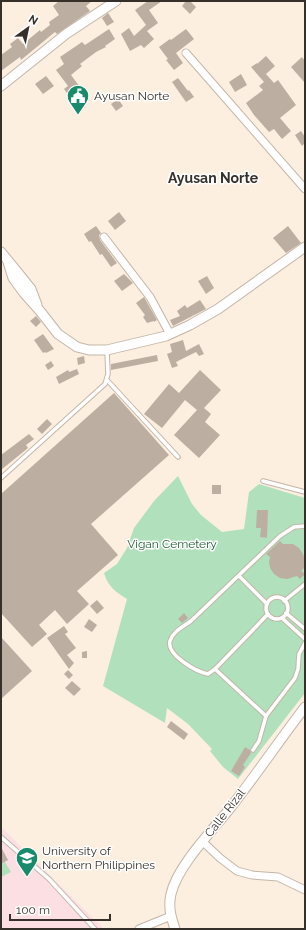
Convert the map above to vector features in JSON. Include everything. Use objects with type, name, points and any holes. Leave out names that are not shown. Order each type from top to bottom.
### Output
[{"type":"street","points":[[1,86],[66,34],[111,2]]},
{"type":"street","points":[[186,53],[305,189]]},
{"type":"street","points":[[104,237],[150,297],[170,334]]},
{"type":"street","points":[[1,252],[40,311],[58,334],[77,347],[89,350],[107,350],[170,334],[190,326],[218,309],[305,247]]},
{"type":"street","name":"Calle Rizal","points":[[175,929],[169,910],[171,893],[179,874],[202,841],[228,811],[305,707]]},
{"type":"street","points":[[202,841],[237,871],[252,875],[278,878],[288,881],[305,890]]},
{"type":"street","points":[[139,929],[171,916]]},
{"type":"lane","points":[[1,478],[105,384],[107,380],[107,350]]},
{"type":"lane","points":[[107,380],[178,457]]},
{"type":"lane","points":[[263,481],[305,492]]},
{"type":"lane","points":[[268,614],[208,674],[195,670],[178,657],[170,645],[170,641],[176,632],[191,621],[280,536],[294,527],[305,526]]},
{"type":"lane","points":[[239,576],[267,604]]},
{"type":"lane","points":[[284,601],[305,584]]},
{"type":"lane","points":[[274,598],[284,601],[287,609],[286,613],[282,618],[273,619],[266,610],[267,604],[274,598]]},
{"type":"lane","points":[[286,613],[305,629]]},
{"type":"lane","points":[[282,618],[305,639]]},
{"type":"lane","points":[[253,750],[259,741],[266,716],[295,678],[298,669],[299,654],[305,643]]},
{"type":"lane","points":[[215,668],[266,716]]},
{"type":"lane","points":[[1,837],[49,879],[95,929]]},
{"type":"shaded area","name":"University of Northern Philippines","points":[[1,827],[104,929],[1,929]]},
{"type":"green space","name":"Vigan Cemetery","points":[[178,476],[192,504],[201,515],[222,532],[244,529],[249,492],[259,484],[305,498],[305,693],[238,779],[223,767],[210,751],[212,749],[188,724],[167,708],[165,723],[103,686],[127,599],[110,586],[104,573],[117,564],[127,548],[134,528],[154,501]]},
{"type":"green space","points":[[5,862],[11,872],[1,877],[1,864]]},
{"type":"building","points":[[59,1],[92,1],[86,6],[90,11],[57,34],[55,32],[21,60],[20,57],[1,71],[1,55],[12,47],[10,44],[18,38],[23,44],[40,30],[41,32],[50,25],[49,22],[59,15],[53,6]]},
{"type":"building","points":[[148,1],[162,1],[149,10],[158,23],[147,31],[154,39],[144,48],[141,45],[130,51],[121,34],[129,28],[134,36],[146,25],[135,10]]},
{"type":"building","points":[[186,1],[190,1],[196,7],[190,14],[182,6]]},
{"type":"building","points":[[108,13],[114,22],[107,26],[102,18]]},
{"type":"building","points":[[109,29],[115,39],[105,46],[106,47],[96,52],[80,64],[82,66],[71,75],[83,91],[72,100],[64,89],[68,86],[56,70],[64,64],[60,57],[82,42],[85,45]]},
{"type":"building","points":[[186,29],[194,39],[176,53],[183,63],[174,70],[166,60],[168,59],[159,47]]},
{"type":"building","points":[[266,56],[275,66],[266,74],[274,83],[278,80],[296,105],[280,118],[291,131],[282,139],[274,129],[269,132],[246,103],[263,90],[259,86],[264,82],[251,67]]},
{"type":"building","points":[[302,57],[305,61],[305,83],[291,67]]},
{"type":"building","points":[[241,74],[247,85],[235,92],[229,82]]},
{"type":"building","points":[[46,76],[54,86],[43,94],[35,84]]},
{"type":"building","points":[[178,78],[194,97],[186,102],[172,82]]},
{"type":"building","points":[[118,99],[123,106],[116,111],[111,104]]},
{"type":"building","points":[[301,131],[305,137],[305,143],[302,146],[295,135]]},
{"type":"building","points":[[119,212],[126,221],[115,230],[108,221]]},
{"type":"building","points":[[96,226],[101,233],[99,235],[100,240],[117,263],[111,267],[102,254],[100,255],[91,241],[89,242],[84,234]]},
{"type":"building","points":[[288,226],[301,243],[286,253],[273,238]]},
{"type":"building","points":[[124,274],[133,283],[122,291],[114,281]]},
{"type":"building","points":[[207,276],[214,288],[206,294],[198,281]]},
{"type":"building","points":[[144,297],[157,320],[154,322],[147,323],[143,317],[145,315],[136,303]]},
{"type":"building","points":[[200,300],[206,309],[173,326],[170,320],[180,316],[177,311],[185,305],[187,308]]},
{"type":"building","points":[[36,316],[41,322],[36,327],[30,321]]},
{"type":"building","points":[[43,334],[54,349],[46,353],[43,353],[34,340]]},
{"type":"building","points":[[183,340],[186,351],[199,344],[204,354],[199,356],[196,352],[176,362],[178,366],[172,368],[167,354],[172,352],[170,344]]},
{"type":"building","points":[[157,355],[158,361],[111,370],[111,364]]},
{"type":"building","points":[[84,356],[85,363],[78,365],[77,358]]},
{"type":"building","points":[[51,361],[54,366],[48,370],[45,365]]},
{"type":"building","points":[[77,369],[79,374],[59,384],[56,377],[68,370],[69,372]]},
{"type":"building","points":[[200,370],[221,390],[204,408],[211,414],[205,422],[220,435],[199,458],[174,435],[197,410],[185,400],[162,428],[144,414],[169,384],[179,393]]},
{"type":"building","points":[[114,393],[169,455],[91,524],[118,555],[77,591],[89,604],[67,624],[55,610],[39,625],[47,634],[32,647],[1,613],[1,494]]},
{"type":"building","points":[[47,419],[52,424],[42,434],[37,429]]},
{"type":"building","points":[[29,434],[34,439],[26,445],[28,448],[1,470],[1,455]]},
{"type":"building","points":[[212,485],[221,485],[221,494],[212,494]]},
{"type":"building","points":[[257,510],[268,510],[267,538],[260,537],[261,528],[256,528]]},
{"type":"building","points":[[280,541],[283,544],[293,544],[299,548],[303,554],[305,561],[304,568],[301,571],[305,574],[300,579],[297,576],[287,579],[280,578],[274,574],[270,568],[270,557],[266,554]]},
{"type":"building","points":[[97,600],[104,608],[97,614],[90,606]]},
{"type":"building","points":[[184,613],[188,618],[182,623],[178,619]]},
{"type":"building","points":[[89,619],[97,625],[92,632],[84,627]]},
{"type":"building","points":[[64,626],[68,632],[65,634],[76,648],[67,655],[74,663],[69,669],[47,638]]},
{"type":"building","points":[[1,637],[32,671],[1,699]]},
{"type":"building","points":[[87,651],[87,658],[82,658],[82,652]]},
{"type":"building","points":[[68,670],[73,675],[69,679],[64,674]]},
{"type":"building","points":[[72,681],[81,689],[74,696],[65,688]]},
{"type":"building","points":[[171,721],[188,734],[184,740],[167,727]]},
{"type":"building","points":[[245,747],[250,750],[251,753],[243,765],[245,767],[239,776],[231,771]]},
{"type":"building","points":[[1,847],[8,860],[1,864]]},
{"type":"place","name":"Ayusan Norte","points":[[78,116]]},
{"type":"place","name":"University of Northern Philippines","points":[[27,878]]},
{"type":"district","name":"Ayusan Norte","points":[[213,178]]}]
